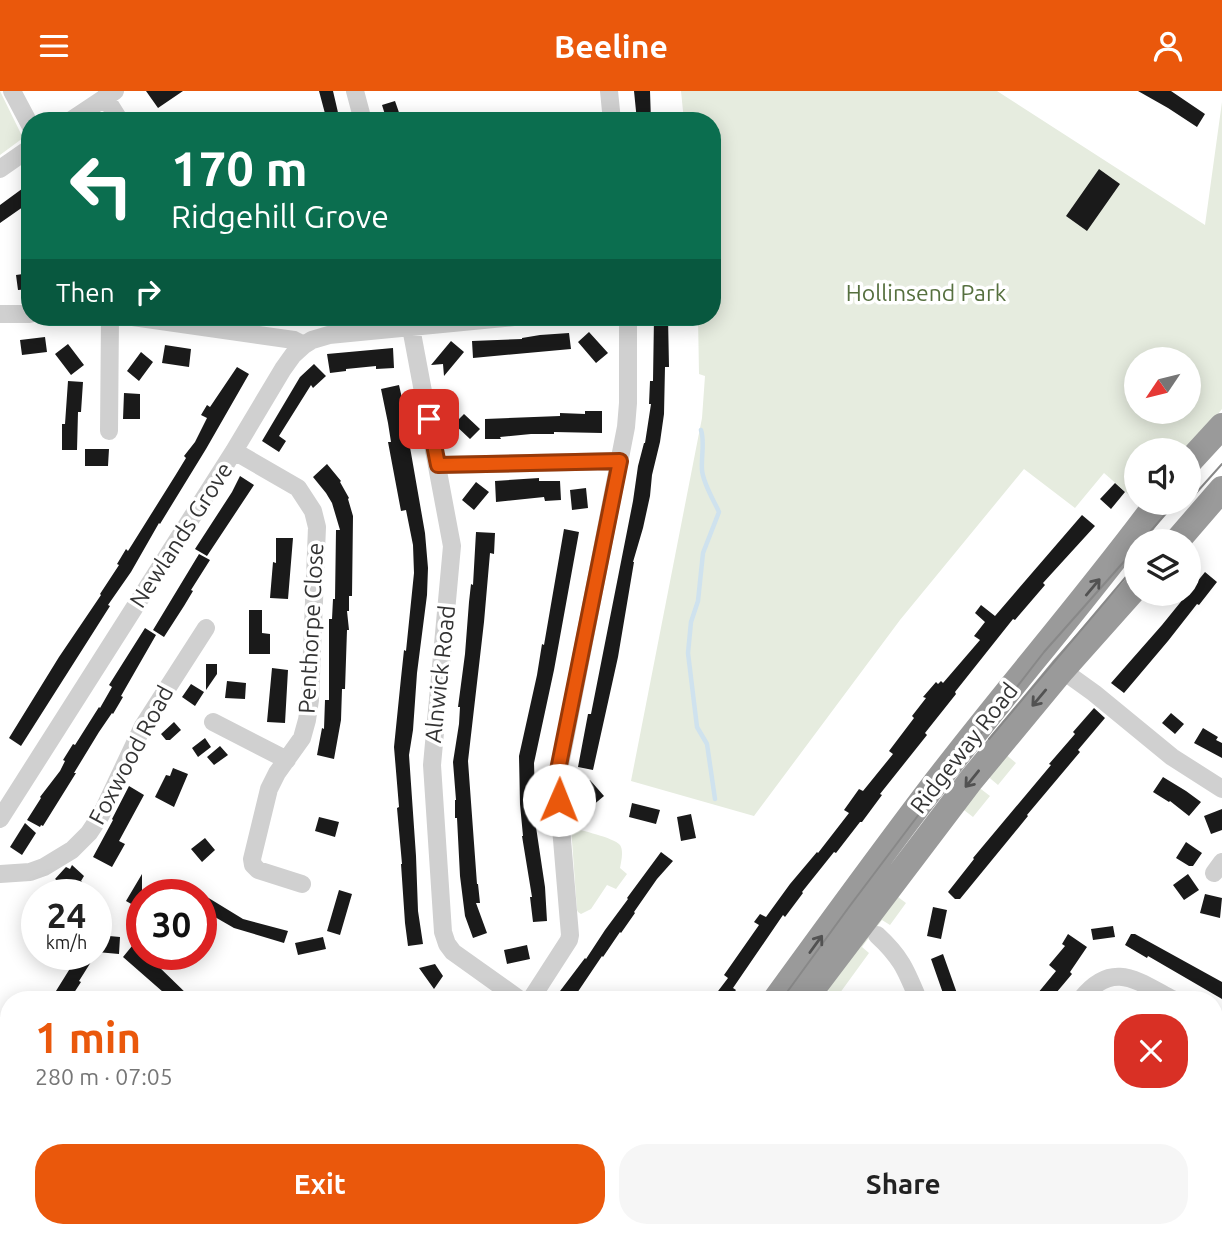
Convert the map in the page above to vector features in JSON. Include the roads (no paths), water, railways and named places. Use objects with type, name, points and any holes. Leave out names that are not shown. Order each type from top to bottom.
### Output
[{"type":"highway","points":[[1201,449],[1222,426]]},
{"type":"highway","points":[[1187,529],[1222,489]]},
{"type":"highway","name":"Ridgeway Road","points":[[782,991],[936,782],[1113,563],[1148,515]]},
{"type":"highway","name":"Ridgeway Road","points":[[812,991],[971,780],[1124,600]]},
{"type":"street","points":[[12,91],[23,112]]},
{"type":"street","points":[[355,91],[361,112]]},
{"type":"street","points":[[609,91],[611,112]]},
{"type":"street","points":[[84,112],[110,94],[117,112]]},
{"type":"street","points":[[0,169],[21,154]]},
{"type":"street","points":[[0,314],[21,314]]},
{"type":"street","points":[[109,431],[110,326]]},
{"type":"street","points":[[196,326],[294,340],[304,345],[329,335],[381,326]]},
{"type":"street","name":"Alnwick Road","points":[[411,326],[452,546],[432,765],[443,932],[453,952],[508,991]]},
{"type":"street","points":[[536,991],[570,935],[557,780],[620,461],[628,403],[628,326]]},
{"type":"street","name":"Newlands Grove","points":[[0,819],[284,369],[304,345]]},
{"type":"street","name":"Penthorpe Close","points":[[234,451],[298,488],[313,511],[317,527],[309,710],[302,738],[269,789],[252,859],[258,870],[302,884]]},
{"type":"street","points":[[438,465],[620,461]]},
{"type":"street","name":"Foxwood Road","points":[[0,874],[30,872],[44,867],[72,850],[96,824],[143,726],[206,628]]},
{"type":"street","points":[[1062,670],[1172,757],[1222,789]]},
{"type":"street","points":[[213,722],[287,760]]},
{"type":"street","points":[[876,936],[897,954],[915,991]]},
{"type":"street","points":[[1087,991],[1110,976],[1130,978],[1156,991]]},
{"type":"waterway","points":[[701,430],[703,475],[719,512],[703,553],[698,601],[691,622],[688,653],[697,727],[707,744],[715,799]]},
{"type":"tram line","points":[[1201,487],[1222,464]]},
{"type":"tram line","points":[[1152,529],[1165,515]]},
{"type":"tram line","points":[[788,991],[1044,652],[1124,562]]},
{"type":"tram line","points":[[989,739],[1124,579]]},
{"type":"park label","name":"Hollinsend Park","points":[[926,293]]}]
